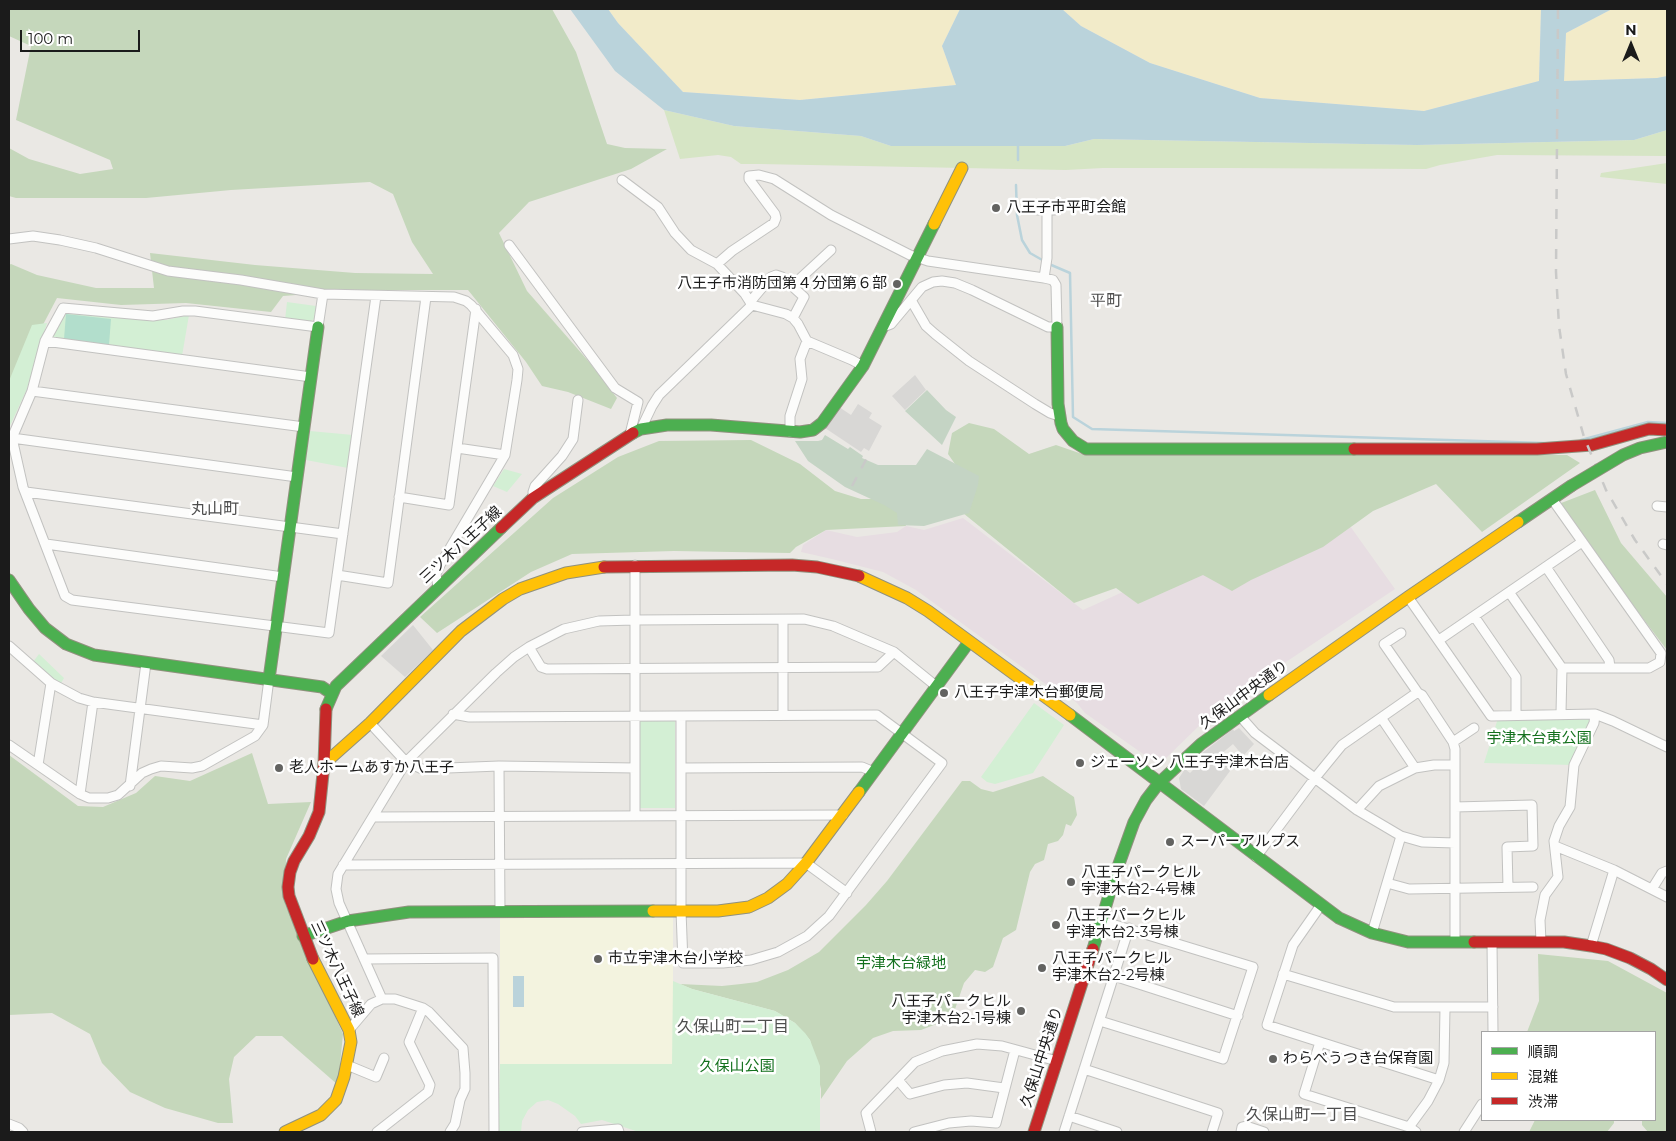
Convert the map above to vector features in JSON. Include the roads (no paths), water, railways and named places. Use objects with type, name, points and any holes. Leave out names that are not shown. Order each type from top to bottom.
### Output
[{"type":"street","name":"三ツ木八王子線","points":[[285,1132],[321,1115],[333,1104],[340,1092],[351,1042],[350,1030],[303,936],[289,896],[288,878],[294,861],[309,836],[318,812],[324,764],[325,712],[331,693],[343,678],[533,498],[630,434],[642,429],[666,425],[711,425],[790,432],[813,430],[822,424],[863,366],[962,168]]},
{"type":"street","points":[[718,264],[732,251],[774,223],[776,218],[751,183],[749,176],[754,175],[774,179],[832,215],[918,258],[928,261],[1045,275],[1053,280],[1056,285],[1060,416],[1063,430],[1072,442],[1093,450],[1537,449],[1592,445],[1649,429],[1667,430]]},
{"type":"street","points":[[622,180],[658,206],[675,233],[691,250],[718,264],[751,303],[786,314],[798,324],[807,341],[863,366]]},
{"type":"street","points":[[1045,275],[1047,258],[1046,210]]},
{"type":"street","points":[[9,239],[33,236],[60,240],[90,246],[168,271],[241,280],[322,294],[454,297],[466,301],[476,309],[510,351],[517,364],[517,380],[505,455],[440,565],[436,574],[438,587]]},
{"type":"street","points":[[509,245],[614,388],[638,402],[630,434]]},
{"type":"street","points":[[792,286],[831,250]]},
{"type":"street","points":[[642,429],[659,395],[751,303],[771,277],[776,275],[782,277],[804,297],[793,318]]},
{"type":"street","points":[[883,327],[891,324],[926,285],[938,281],[972,290],[1048,328],[1057,327]]},
{"type":"street","points":[[9,745],[80,794],[89,798],[108,798],[118,795],[142,774],[151,769],[161,766],[192,768],[202,766],[255,736],[263,725],[322,294]]},
{"type":"street","points":[[318,327],[183,310],[153,316],[63,308],[45,341],[32,392],[12,438],[23,486],[65,596],[72,600],[329,633],[376,296]]},
{"type":"street","points":[[337,575],[388,583],[426,297]]},
{"type":"street","points":[[912,300],[926,326],[935,334],[977,366],[1035,404],[1050,413],[1060,416]]},
{"type":"street","points":[[399,498],[449,505],[476,309]]},
{"type":"street","points":[[45,341],[311,377]]},
{"type":"street","points":[[790,432],[790,416],[802,379],[800,359],[807,341]]},
{"type":"street","points":[[32,392],[304,427]]},
{"type":"street","points":[[533,498],[535,486],[562,456],[573,439],[578,400]]},
{"type":"street","points":[[12,438],[297,477]]},
{"type":"street","name":"久保山中央通り","points":[[1034,1132],[1115,875],[1134,822],[1146,800],[1159,783],[1201,744],[1408,597],[1571,486],[1622,455],[1640,448],[1667,442]]},
{"type":"street","points":[[457,448],[505,455]]},
{"type":"street","points":[[26,492],[343,534]]},
{"type":"street","points":[[1552,499],[1661,653],[1660,662],[1648,668],[1562,668]]},
{"type":"street","points":[[1657,506],[1667,507]]},
{"type":"street","points":[[1439,640],[1582,542]]},
{"type":"street","points":[[46,544],[283,577]]},
{"type":"street","points":[[324,764],[370,724],[461,631],[503,599],[520,589],[566,573],[599,567],[792,564],[817,566],[873,581],[908,598],[1142,768],[1256,857],[1340,918],[1372,933],[1408,942],[1564,942],[1592,946],[1630,958],[1652,969],[1667,980]]},
{"type":"street","points":[[635,565],[635,816]]},
{"type":"street","points":[[1546,567],[1610,660],[1610,667]]},
{"type":"street","points":[[9,580],[37,619],[54,635],[66,644],[94,655],[322,687],[331,693]]},
{"type":"street","points":[[1509,592],[1562,668],[1561,714]]},
{"type":"street","points":[[1408,597],[1491,716],[1595,714],[1667,747]]},
{"type":"street","points":[[1474,616],[1516,677],[1516,715]]},
{"type":"street","points":[[382,999],[336,895],[337,879],[343,865],[406,762],[503,665],[528,647],[564,629],[600,621],[804,619],[833,626],[894,652],[936,686]]},
{"type":"street","points":[[783,620],[783,716]]},
{"type":"street","points":[[1401,633],[1384,644],[1418,693],[1422,695],[1453,742],[1455,749],[1455,942]]},
{"type":"street","points":[[303,936],[348,921],[409,912],[681,911],[734,910],[749,906],[778,892],[806,863],[969,642]]},
{"type":"street","points":[[528,647],[541,668],[878,667],[894,652]]},
{"type":"street","points":[[9,648],[51,683],[79,698],[93,702],[263,725]]},
{"type":"street","points":[[130,786],[146,663]]},
{"type":"street","points":[[38,765],[51,683]]},
{"type":"street","points":[[1256,857],[1342,745],[1418,693]]},
{"type":"street","points":[[80,794],[93,702]]},
{"type":"street","points":[[453,714],[469,717],[877,715],[942,763],[829,916],[800,940],[767,956],[732,962],[683,963],[681,911],[681,716]]},
{"type":"street","points":[[1541,942],[1540,920],[1545,895],[1558,877],[1554,841],[1559,826],[1570,807],[1574,765],[1594,724],[1595,714]]},
{"type":"street","points":[[1240,716],[1255,733],[1357,810],[1401,836],[1422,842],[1455,843]]},
{"type":"street","points":[[1382,718],[1415,768]]},
{"type":"street","points":[[370,724],[406,762],[422,769],[499,766],[635,768]]},
{"type":"street","points":[[1453,742],[1474,728]]},
{"type":"street","points":[[1357,810],[1379,786],[1415,768],[1434,765],[1455,765]]},
{"type":"street","points":[[499,766],[500,912]]},
{"type":"street","points":[[682,768],[862,767],[874,772]]},
{"type":"street","points":[[1455,807],[1532,805],[1533,846],[1507,846],[1508,887]]},
{"type":"street","points":[[374,817],[843,815]]},
{"type":"street","points":[[1372,933],[1401,836]]},
{"type":"street","points":[[1555,846],[1614,870],[1667,897]]},
{"type":"street","points":[[343,865],[806,863],[847,893]]},
{"type":"street","points":[[1592,946],[1614,870]]},
{"type":"street","points":[[1652,889],[1662,873],[1667,871]]},
{"type":"street","points":[[1388,883],[1410,889],[1533,887]]},
{"type":"street","points":[[1321,904],[1293,945],[1267,1025],[1439,1080]]},
{"type":"street","points":[[1100,1021],[1223,1060],[1253,967],[1102,921]]},
{"type":"street","points":[[1064,1132],[1129,928]]},
{"type":"street","points":[[1492,942],[1493,1031]]},
{"type":"street","points":[[364,958],[494,958],[494,1132]]},
{"type":"street","points":[[1283,974],[1394,1007],[1493,1007]]},
{"type":"street","points":[[1114,976],[1238,1016]]},
{"type":"street","points":[[350,1030],[372,1004],[382,999],[395,999],[423,1008],[463,1048],[465,1089],[460,1100],[455,1124],[450,1132]]},
{"type":"street","points":[[378,1132],[389,1129],[428,1092],[430,1085],[409,1042],[423,1008]]},
{"type":"street","points":[[1320,1042],[1304,1094],[1413,1130],[1439,1080],[1444,1062],[1445,1008]]},
{"type":"street","points":[[871,1132],[866,1113],[915,1062],[942,1051],[977,1044],[1002,1046],[1057,1062]]},
{"type":"street","points":[[914,1132],[949,1123],[971,1121],[996,1123],[1015,1050]]},
{"type":"street","points":[[346,1065],[376,1077],[384,1058]]},
{"type":"street","points":[[1084,1069],[1218,1113],[1212,1132]]},
{"type":"street","points":[[898,1080],[910,1094],[944,1085],[967,1083],[1004,1088]]},
{"type":"street","points":[[1464,1132],[1481,1106]]},
{"type":"street","points":[[1069,1116],[1117,1132]]},
{"type":"street","points":[[9,1120],[23,1132]]},
{"type":"street","points":[[1240,1132],[1242,1127],[1246,1126],[1264,1132]]},
{"type":"street","points":[[582,1132],[618,1128],[619,1132]]},
{"type":"water","points":[[570,9],[608,9],[618,23],[683,92],[800,100],[956,85],[942,46],[960,9],[1062,9],[1081,26],[1150,63],[1260,98],[1424,111],[1539,81],[1541,9],[1612,9],[1566,33],[1564,81],[1657,78],[1667,76],[1667,130],[1634,140],[1417,145],[1094,139],[1065,146],[891,146],[861,136],[734,126],[664,110],[615,71]]},
{"type":"water","points":[[513,976],[524,976],[524,1007],[513,1007]]},
{"type":"waterway","points":[[1018,146],[1018,160]]},
{"type":"waterway","points":[[1016,185],[1017,215],[1022,240],[1030,253],[1044,261]]},
{"type":"waterway","points":[[1049,264],[1070,273],[1073,417],[1092,429],[1544,443]]},
{"type":"waterway","points":[[1581,440],[1648,422],[1667,423]]},
{"type":"railway","points":[[1558,9],[1556,272],[1559,326],[1566,374],[1584,437],[1606,490],[1635,540],[1667,584]]},
{"type":"railway","points":[[852,486],[869,454]]},
{"type":"place","name":"八王子市平町会館","points":[[996,208]]},
{"type":"place","name":"八王子市消防団第４分団第６部","points":[[897,284]]},
{"type":"place","name":"八王子宇津木台郵便局","points":[[944,693]]},
{"type":"place","name":"ジェーソン 八王子宇津木台店","points":[[1080,763]]},
{"type":"place","name":"老人ホームあすか八王子","points":[[279,768]]},
{"type":"place","name":"スーパーアルプス","points":[[1170,842]]},
{"type":"place","name":"八王子パークヒル 宇津木台2-4号棟","points":[[1071,882]]},
{"type":"place","name":"八王子パークヒル 宇津木台2-3号棟","points":[[1056,925]]},
{"type":"place","name":"市立宇津木台小学校","points":[[598,959]]},
{"type":"place","name":"八王子パークヒル 宇津木台2-2号棟","points":[[1042,968]]},
{"type":"place","name":"八王子パークヒル 宇津木台2-1号棟","points":[[1021,1011]]},
{"type":"place","name":"わらべうつき台保育園","points":[[1273,1059]]},
{"type":"district","name":"平町","points":[[1106,301]]},
{"type":"district","name":"丸山町","points":[[215,509]]},
{"type":"district","name":"久保山町二丁目","points":[[733,1027]]},
{"type":"district","name":"久保山町一丁目","points":[[1302,1115]]},
{"type":"park label","name":"宇津木台東公園","points":[[1539,739]]},
{"type":"park label","name":"宇津木台緑地","points":[[901,964]]},
{"type":"park label","name":"久保山公園","points":[[737,1067]]}]
